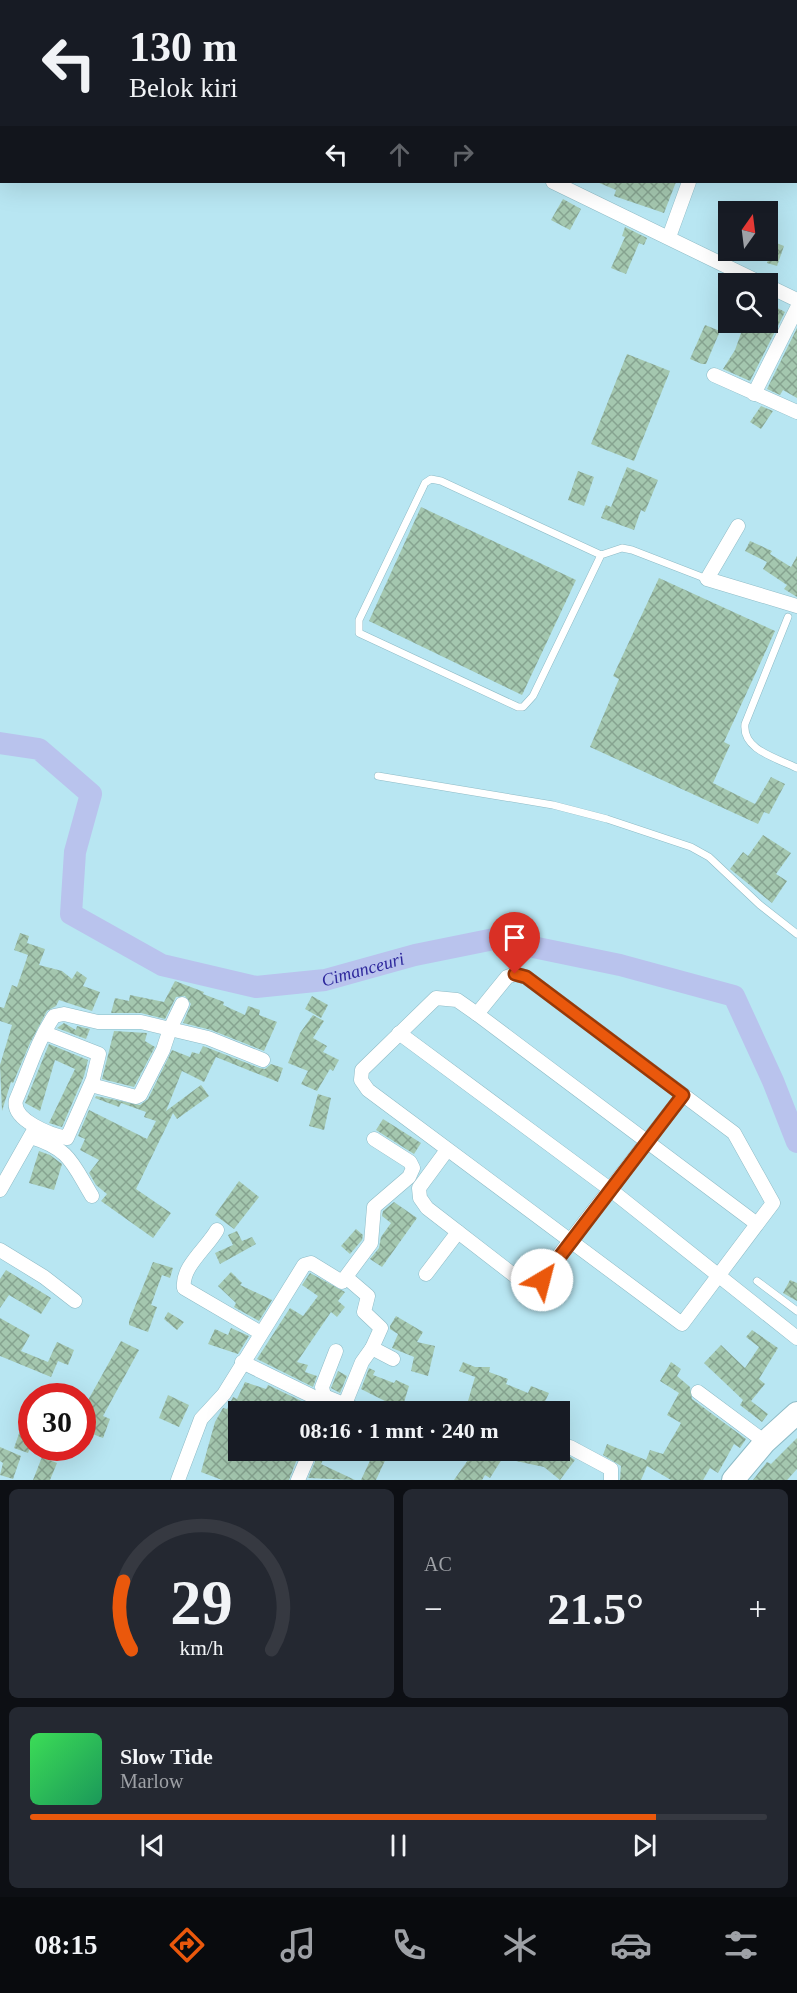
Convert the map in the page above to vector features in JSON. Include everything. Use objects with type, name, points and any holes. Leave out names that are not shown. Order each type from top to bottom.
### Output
[{"type":"main road","points":[[733,1480],[765,1442],[797,1413]]},
{"type":"street","points":[[555,183],[741,273]]},
{"type":"street","points":[[669,237],[689,183]]},
{"type":"street","points":[[778,291],[797,300]]},
{"type":"street","points":[[754,394],[797,308]]},
{"type":"street","points":[[714,375],[797,412]]},
{"type":"street","points":[[738,526],[707,579],[797,606]]},
{"type":"street","points":[[477,1014],[507,977],[515,974],[526,977],[734,1133],[773,1203],[682,1324],[368,1090],[361,1080],[362,1070],[435,998],[457,1000],[757,1224]]},
{"type":"street","points":[[91,1085],[136,1097],[140,1095],[163,1050],[182,1004]]},
{"type":"street","points":[[92,1196],[64,1152],[33,1132],[16,1109],[15,1104],[45,1033],[58,1014],[98,1022],[141,1022],[208,1038],[263,1060]]},
{"type":"street","points":[[33,1132],[69,1137],[100,1060],[99,1054],[45,1033]]},
{"type":"street","points":[[399,1033],[610,1190],[795,1333]]},
{"type":"street","points":[[447,1150],[419,1188],[420,1198],[524,1283],[535,1286],[683,1095]]},
{"type":"street","points":[[0,1190],[33,1132]]},
{"type":"street","points":[[178,1480],[201,1419],[224,1394],[304,1265],[311,1263],[339,1281],[347,1278],[373,1240],[374,1206],[409,1177],[412,1171],[410,1162],[374,1139]]},
{"type":"street","points":[[217,1230],[209,1244],[189,1267],[183,1280],[184,1288],[261,1333]]},
{"type":"street","points":[[426,1274],[459,1232]]},
{"type":"street","points":[[0,1250],[75,1300]]},
{"type":"street","points":[[346,1401],[362,1362],[372,1348],[381,1328],[364,1312],[368,1296],[347,1278]]},
{"type":"street","points":[[372,1348],[393,1359]]},
{"type":"street","points":[[321,1401],[322,1387],[336,1351]]},
{"type":"street","points":[[242,1362],[317,1401]]},
{"type":"street","points":[[698,1392],[765,1442]]},
{"type":"street","points":[[570,1447],[611,1469],[611,1480]]},
{"type":"street","points":[[298,1480],[306,1461]]},
{"type":"lane","points":[[602,555],[533,696],[523,707],[518,707],[359,633],[359,620],[425,483],[430,479],[441,481],[602,555],[622,548],[633,550],[707,579]]},
{"type":"lane","points":[[788,617],[745,724],[744,732],[750,745],[797,768]]},
{"type":"lane","points":[[378,776],[553,805],[607,819],[692,846],[710,857],[760,905],[797,934]]},
{"type":"lane","points":[[757,1281],[797,1311]]},
{"type":"building","points":[[599,183],[676,183],[664,213],[614,196],[616,190]]},
{"type":"building","points":[[563,199],[581,209],[570,230],[551,220]]},
{"type":"building","points":[[625,227],[647,238],[644,245],[639,243],[626,274],[611,268],[625,237],[622,236]]},
{"type":"building","points":[[778,244],[784,246],[777,266],[767,263],[768,261],[778,261]]},
{"type":"building","points":[[778,308],[785,312],[778,326]]},
{"type":"building","points":[[705,325],[718,330],[719,333],[706,364],[690,359]]},
{"type":"building","points":[[797,328],[797,398],[783,390],[780,395],[767,389]]},
{"type":"building","points":[[741,333],[774,333],[750,381],[723,369],[735,350]]},
{"type":"building","points":[[627,354],[670,371],[634,461],[591,444]]},
{"type":"building","points":[[761,406],[773,411],[761,429],[750,422]]},
{"type":"building","points":[[627,467],[658,480],[645,512],[641,510],[634,530],[601,518],[606,505],[611,507]]},
{"type":"building","points":[[578,471],[594,477],[584,506],[568,500]]},
{"type":"building","points":[[421,507],[576,580],[522,695],[369,621]]},
{"type":"building","points":[[750,541],[772,551],[770,554],[791,567],[797,556],[797,597],[784,589],[787,585],[763,569],[767,562],[745,551]]},
{"type":"building","points":[[659,578],[775,631],[724,742],[730,745],[713,783],[755,804],[771,777],[785,784],[769,814],[764,812],[758,824],[590,747],[619,679],[613,676]]},
{"type":"building","points":[[763,835],[791,853],[776,874],[787,881],[772,903],[730,869],[743,852],[748,856]]},
{"type":"building","points":[[20,933],[29,936],[27,943],[45,949],[39,965],[62,971],[72,979],[77,971],[87,978],[83,986],[100,992],[92,1011],[59,1000],[56,1006],[47,1011],[13,1083],[11,1082],[2,1111],[0,1065],[12,1025],[0,1021],[0,1007],[4,1008],[12,985],[17,987],[28,955],[14,950]]},
{"type":"building","points":[[175,981],[204,992],[203,994],[224,1002],[223,1005],[245,1015],[248,1006],[260,1010],[259,1015],[277,1022],[264,1051],[211,1030],[183,1023],[191,1004],[185,996],[176,997],[165,1019],[141,1013],[111,1013],[115,998],[129,1001],[130,995],[164,1002]]},
{"type":"building","points":[[312,996],[328,1005],[321,1018],[305,1009]]},
{"type":"building","points":[[313,1015],[324,1021],[313,1038],[327,1046],[323,1052],[339,1060],[333,1071],[330,1069],[317,1091],[301,1084],[308,1071],[288,1063],[300,1033]]},
{"type":"building","points":[[64,1023],[76,1030],[77,1026],[90,1029],[86,1039],[57,1028]]},
{"type":"building","points":[[114,1031],[147,1033],[145,1041],[155,1047],[134,1087],[102,1079]]},
{"type":"building","points":[[49,1044],[88,1060],[84,1076],[62,1127],[49,1123],[75,1069],[55,1060],[40,1111],[25,1103]]},
{"type":"building","points":[[203,1046],[260,1068],[265,1069],[271,1064],[283,1068],[278,1082],[216,1057],[204,1082],[182,1071],[166,1111],[201,1085],[209,1096],[177,1119],[173,1113],[136,1189],[171,1213],[153,1238],[101,1201],[107,1194],[96,1185],[89,1173],[99,1160],[80,1150],[85,1139],[78,1136],[89,1110],[147,1139],[156,1121],[144,1117],[146,1112],[121,1103],[119,1107],[95,1098],[96,1096],[140,1105],[148,1099],[172,1050],[190,1057],[192,1052],[199,1054]]},
{"type":"building","points":[[318,1094],[331,1098],[324,1130],[309,1126]]},
{"type":"building","points":[[383,1119],[421,1143],[414,1154],[376,1130]]},
{"type":"building","points":[[39,1151],[50,1155],[62,1164],[54,1190],[29,1183]]},
{"type":"building","points":[[239,1181],[259,1197],[234,1229],[215,1215]]},
{"type":"building","points":[[394,1202],[417,1218],[382,1267],[370,1259],[379,1248],[381,1237],[391,1223],[382,1216],[383,1211]]},
{"type":"building","points":[[356,1229],[363,1235],[362,1240],[350,1254],[341,1246]]},
{"type":"building","points":[[237,1231],[242,1241],[252,1237],[256,1244],[220,1264],[215,1253],[233,1245],[228,1235]]},
{"type":"building","points":[[153,1262],[173,1268],[170,1278],[162,1275],[151,1305],[157,1307],[148,1332],[129,1325],[129,1321]]},
{"type":"building","points":[[6,1270],[51,1298],[41,1314],[9,1295],[0,1308],[0,1279]]},
{"type":"building","points":[[231,1272],[242,1283],[240,1285],[272,1300],[259,1321],[234,1307],[236,1303],[218,1286]]},
{"type":"building","points":[[310,1273],[345,1292],[338,1301],[345,1307],[337,1317],[331,1312],[297,1362],[308,1365],[305,1372],[317,1376],[313,1387],[257,1359],[290,1308],[303,1316],[318,1296],[302,1285]]},
{"type":"building","points":[[790,1280],[797,1283],[797,1301],[783,1293]]},
{"type":"building","points":[[168,1312],[184,1322],[177,1330],[164,1319]]},
{"type":"building","points":[[396,1316],[423,1332],[417,1342],[435,1346],[428,1376],[411,1371],[414,1357],[392,1348],[398,1334],[390,1329],[390,1326]]},
{"type":"building","points":[[0,1318],[30,1335],[21,1351],[48,1362],[57,1342],[74,1350],[68,1365],[58,1361],[51,1377],[0,1356]]},
{"type":"building","points":[[231,1328],[249,1336],[238,1354],[208,1344],[215,1329],[228,1335]]},
{"type":"building","points":[[752,1330],[778,1348],[759,1379],[765,1384],[751,1401],[768,1414],[762,1422],[740,1405],[743,1400],[704,1363],[721,1345],[745,1368],[759,1347],[746,1337]]},
{"type":"building","points":[[121,1341],[139,1350],[103,1416],[110,1419],[103,1438],[96,1435],[96,1386]]},
{"type":"building","points":[[463,1362],[475,1367],[490,1367],[489,1372],[508,1379],[506,1384],[528,1393],[531,1386],[549,1393],[545,1401],[468,1401],[475,1377],[459,1371]]},
{"type":"building","points":[[671,1362],[681,1369],[677,1376],[690,1387],[692,1399],[746,1439],[740,1448],[734,1444],[718,1473],[710,1468],[703,1480],[671,1480],[647,1466],[641,1480],[620,1480],[621,1466],[603,1455],[607,1444],[646,1460],[650,1450],[663,1454],[681,1423],[667,1415],[679,1393],[660,1381]]},
{"type":"building","points":[[369,1368],[375,1371],[373,1375],[394,1383],[396,1380],[409,1386],[404,1401],[385,1401],[361,1389]]},
{"type":"building","points":[[338,1371],[347,1376],[340,1393],[331,1388]]},
{"type":"building","points":[[245,1382],[266,1389],[268,1385],[302,1401],[231,1401],[233,1397],[237,1399]]},
{"type":"building","points":[[168,1395],[189,1405],[179,1427],[159,1418]]},
{"type":"building","points":[[228,1407],[228,1461],[296,1461],[289,1480],[222,1480],[201,1472],[215,1422],[223,1408]]},
{"type":"building","points":[[18,1436],[18,1449],[14,1448]]},
{"type":"building","points":[[797,1438],[797,1469],[787,1480],[753,1480],[767,1462],[771,1464]]},
{"type":"building","points":[[0,1447],[18,1455],[19,1461],[13,1479],[0,1475],[3,1463],[0,1461]]},
{"type":"building","points":[[570,1457],[575,1460],[560,1480],[544,1467],[516,1461],[570,1461]]},
{"type":"building","points":[[40,1461],[57,1463],[50,1480],[33,1480]]},
{"type":"building","points":[[322,1461],[321,1464],[355,1480],[308,1478],[315,1462]]},
{"type":"building","points":[[370,1461],[385,1461],[376,1480],[361,1480]]},
{"type":"building","points":[[467,1461],[501,1461],[490,1478],[485,1475],[482,1480],[454,1480]]},
{"type":"waterway","name":"Cimanceuri","points":[[0,743],[39,749],[91,794],[75,852],[71,914],[162,965],[256,987],[325,980],[415,955],[494,939],[620,965],[734,996],[773,1081],[797,1142]]},
{"type":"route","points":[[515,974],[526,977],[683,1095],[542,1280]]}]
